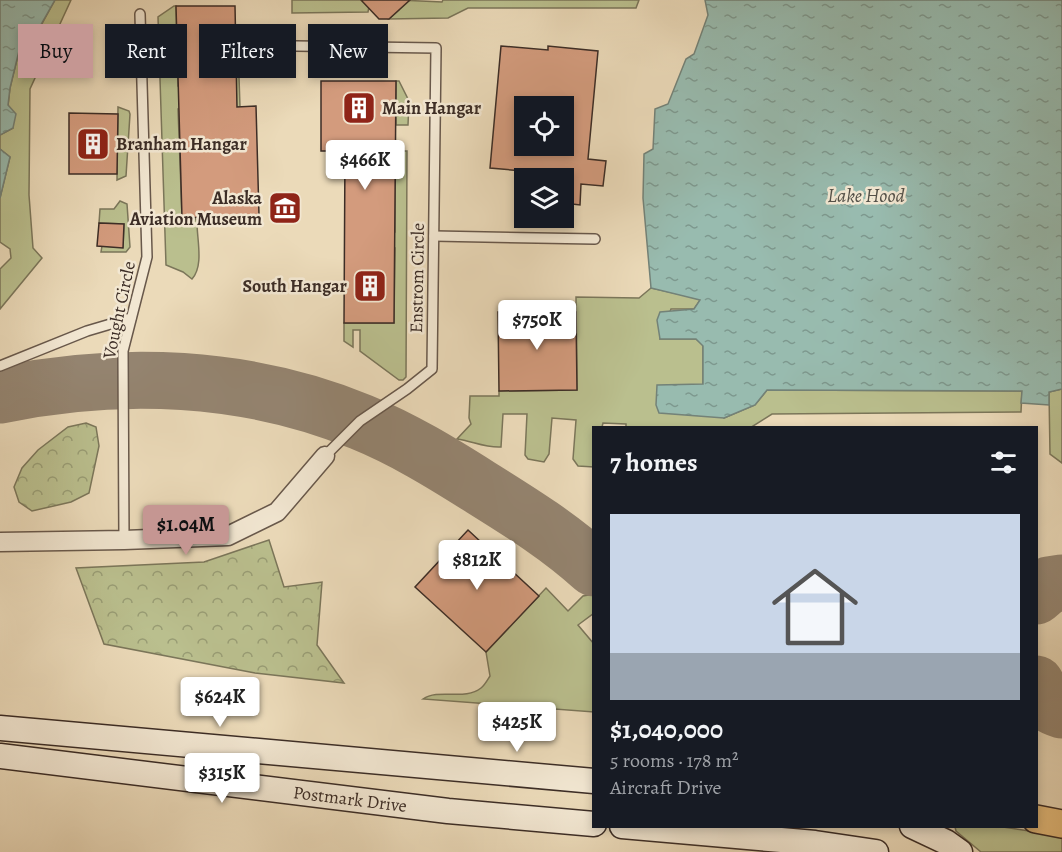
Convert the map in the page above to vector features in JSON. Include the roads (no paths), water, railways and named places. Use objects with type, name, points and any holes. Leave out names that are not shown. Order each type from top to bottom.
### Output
[{"type":"main road","points":[[1038,819],[1062,824]]},
{"type":"street","points":[[0,542],[228,536],[278,512],[325,456]]},
{"type":"street","name":"Postmark Drive","points":[[0,728],[592,781]]},
{"type":"street","name":"Postmark Drive","points":[[0,756],[448,812],[592,824]]},
{"type":"street","points":[[645,828],[815,843],[876,852]]},
{"type":"street","points":[[916,828],[946,842],[960,852]]},
{"type":"lane","name":"Vought Circle","points":[[124,540],[123,351],[147,257],[140,14]]},
{"type":"lane","name":"Enstrom Circle","points":[[297,46],[436,48],[432,369],[360,421],[325,456]]},
{"type":"lane","points":[[434,236],[595,239]]},
{"type":"lane","points":[[0,366],[87,331],[131,318]]},
{"type":"water","points":[[0,0],[55,0],[41,24],[18,24],[18,55],[8,105],[16,114],[13,128],[0,135]]},
{"type":"water","name":"Lake Hood","points":[[705,0],[1062,0],[1062,389],[1049,392],[1049,405],[1021,403],[1022,391],[767,390],[755,405],[724,418],[659,413],[656,405],[657,385],[703,384],[703,346],[696,339],[660,339],[657,320],[660,312],[694,309],[700,300],[651,288],[643,198],[644,154],[653,149],[655,109],[668,104],[686,59],[694,54],[708,15]]},
{"type":"water","points":[[0,149],[10,157],[0,198]]},
{"type":"place","name":"Main Hangar","points":[[359,108]]},
{"type":"place","name":"Branham Hangar","points":[[93,144]]},
{"type":"place","name":"Alaska Aviation Museum","points":[[285,208]]},
{"type":"place","name":"South Hangar","points":[[370,286]]}]
